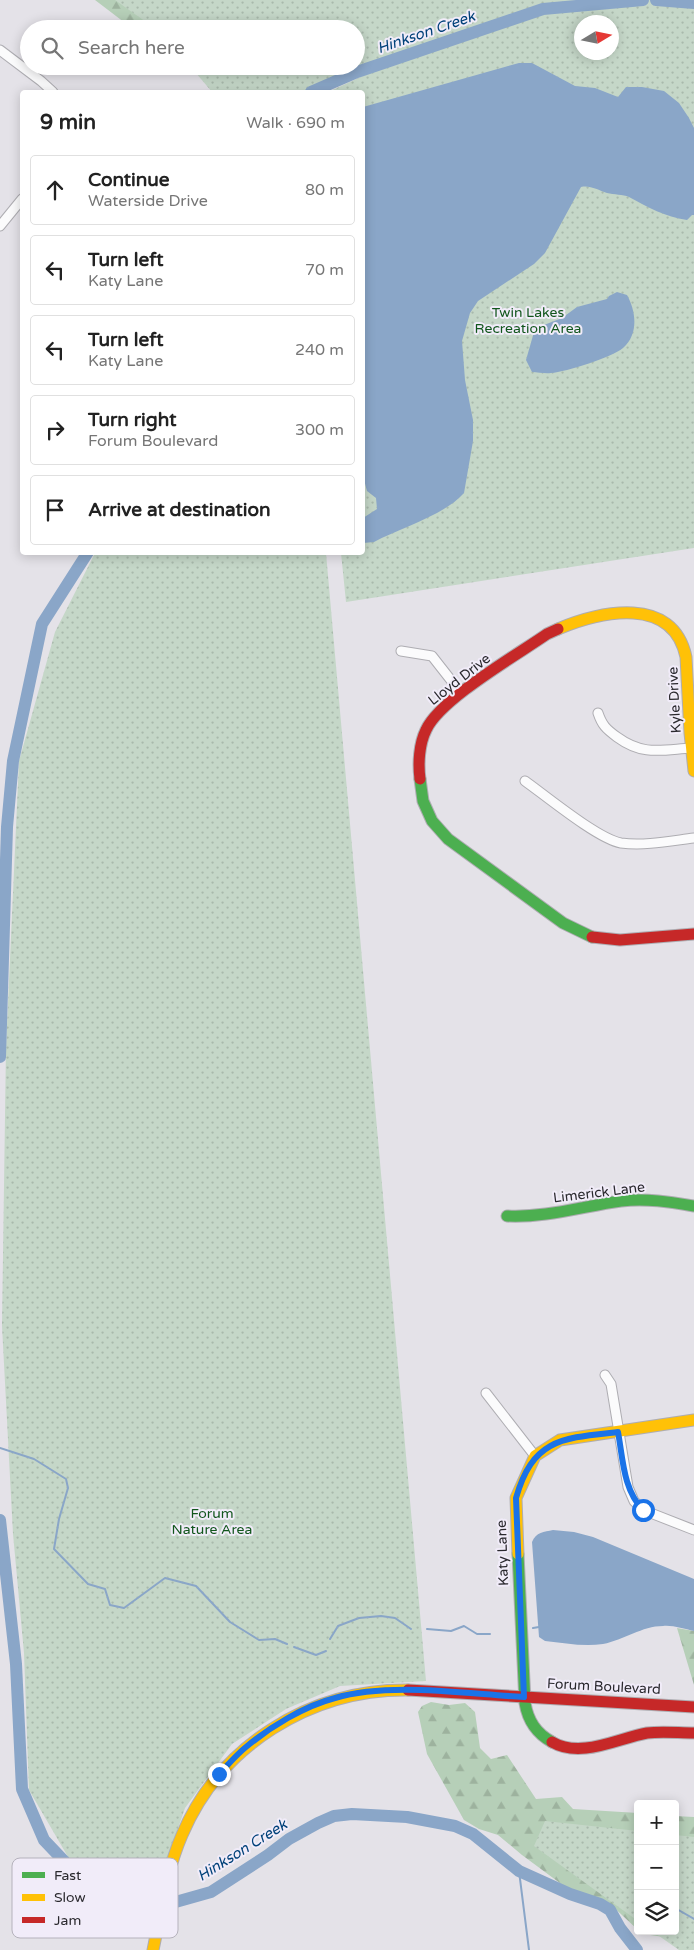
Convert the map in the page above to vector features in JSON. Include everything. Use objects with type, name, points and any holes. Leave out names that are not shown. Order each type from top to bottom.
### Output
[{"type":"street","points":[[0,50],[20,65]]},
{"type":"street","points":[[33,75],[51,90]]},
{"type":"street","points":[[0,226],[20,201]]},
{"type":"street","name":"Lloyd Drive","points":[[676,629],[658,616],[641,612],[629,612],[576,621],[547,634],[461,693],[437,712],[426,729],[421,744],[419,772],[423,801],[432,821],[448,839],[563,923],[595,938],[620,940],[694,934]]},
{"type":"street","name":"Kyle Drive","points":[[676,629],[684,646],[687,661],[691,748],[694,771]]},
{"type":"street","points":[[401,651],[432,656],[461,693]]},
{"type":"street","points":[[598,713],[602,726],[638,749],[646,751],[691,748]]},
{"type":"street","points":[[525,781],[600,834],[620,843],[646,844],[694,838]]},
{"type":"street","name":"Limerick Lane","points":[[507,1216],[524,1216],[623,1201],[653,1200],[694,1206]]},
{"type":"street","points":[[605,1375],[611,1384],[628,1488],[634,1501],[643,1510],[694,1530]]},
{"type":"street","points":[[486,1393],[535,1456]]},
{"type":"street","name":"Katy Lane","points":[[694,1420],[560,1440],[535,1456],[520,1484],[516,1498],[524,1697],[527,1717],[540,1734],[552,1743],[566,1748],[597,1746],[646,1733],[694,1733]]},
{"type":"street","name":"Forum Boulevard","points":[[174,1858],[180,1838],[197,1803],[219,1774],[244,1748],[296,1714],[334,1698],[366,1692],[395,1690],[694,1706]]},
{"type":"green space","points":[[95,0],[221,0],[235,20],[121,20]]},
{"type":"green space","name":"Twin Lakes Recreation Area","points":[[115,0],[694,0],[694,3],[686,3],[694,7],[694,548],[346,602],[341,555],[365,555],[365,90],[332,90],[391,63],[567,7],[543,9],[365,69],[365,20],[143,20]]},
{"type":"green space","name":"Twin Lakes Recreation Area","points":[[198,75],[350,75],[316,90],[210,90]]},
{"type":"green space","name":"Forum Nature Area","points":[[94,555],[326,555],[426,1681],[340,1686],[286,1709],[232,1744],[185,1808],[168,1858],[69,1858],[29,1790],[24,1653],[13,1534],[2,1326],[6,1047],[19,761],[55,632]]},
{"type":"green space","points":[[677,1628],[694,1631],[694,1685]]},
{"type":"green space","points":[[431,1702],[449,1705],[465,1703],[475,1712],[480,1748],[491,1759],[507,1755],[536,1799],[562,1797],[573,1809],[634,1813],[634,1926],[608,1902],[572,1892],[498,1835],[479,1829],[464,1820],[427,1754],[418,1712],[422,1706]]},
{"type":"green space","points":[[679,1816],[694,1817],[694,1950],[664,1937],[650,1935],[679,1935]]},
{"type":"green space","points":[[545,1821],[634,1831],[634,1918],[534,1846]]},
{"type":"green space","points":[[679,1835],[694,1837],[694,1950],[679,1950],[658,1935],[679,1935]]},
{"type":"water","points":[[519,63],[532,63],[575,86],[595,88],[618,97],[626,87],[642,87],[664,91],[679,103],[694,128],[694,215],[687,220],[679,219],[657,211],[627,196],[607,193],[591,187],[581,187],[545,253],[534,264],[478,301],[470,313],[462,341],[465,380],[473,420],[473,441],[464,493],[446,508],[374,542],[365,543],[365,517],[377,509],[376,498],[367,491],[365,483],[365,106]]},
{"type":"water","points":[[617,292],[627,295],[634,315],[632,336],[623,348],[600,360],[567,370],[549,373],[532,372],[526,360],[534,332],[544,325],[562,318],[577,307],[607,299]]},
{"type":"water","points":[[553,1530],[574,1532],[593,1537],[694,1579],[694,1631],[671,1626],[648,1628],[611,1642],[596,1645],[545,1641],[539,1637],[532,1542],[538,1534]]},
{"type":"waterway","name":"Hinkson Creek","points":[[365,69],[543,9],[643,0]]},
{"type":"waterway","name":"Hinkson Creek","points":[[656,0],[694,3]]},
{"type":"waterway","name":"Hinkson Creek","points":[[316,90],[350,75]]},
{"type":"waterway","name":"Hinkson Creek","points":[[0,1057],[7,827],[13,761],[42,624],[86,555]]},
{"type":"waterway","points":[[0,1448],[34,1459],[66,1479],[68,1488],[59,1519],[54,1549],[88,1584],[105,1589],[110,1605],[124,1608],[165,1578],[196,1586],[230,1622],[259,1640],[275,1639],[287,1644]]},
{"type":"waterway","name":"Hinkson Creek","points":[[0,1520],[16,1664],[22,1789],[44,1840],[61,1858]]},
{"type":"waterway","points":[[330,1639],[338,1626],[359,1618],[381,1616],[395,1618],[411,1629]]},
{"type":"waterway","points":[[427,1629],[451,1631],[464,1626],[477,1634],[490,1634]]},
{"type":"waterway","points":[[533,1628],[539,1627]]},
{"type":"waterway","points":[[294,1647],[316,1655],[326,1651]]},
{"type":"waterway","name":"Hinkson Creek","points":[[178,1901],[211,1892],[289,1839],[334,1816],[352,1814],[407,1817],[455,1826],[473,1834],[519,1871],[570,1894],[600,1904],[610,1910],[620,1928],[637,1950]]},
{"type":"waterway","points":[[519,1871],[529,1950]]},
{"type":"waterway","points":[[679,1910],[694,1919]]},
{"type":"traffic: fast","points":[[420,779],[423,801],[432,821],[448,839],[563,923],[592,937]]},
{"type":"traffic: fast","points":[[507,1216],[536,1215],[630,1200],[658,1201],[694,1206]]},
{"type":"traffic: fast","points":[[518,1554],[525,1703],[528,1715],[534,1726],[541,1735],[552,1742]]},
{"type":"traffic: slow","points":[[558,629],[594,617],[633,613],[651,616],[667,624],[679,637],[686,657],[694,771]]},
{"type":"traffic: slow","points":[[518,1554],[516,1498],[535,1456],[560,1440],[694,1420]]},
{"type":"traffic: slow","points":[[173,1858],[182,1835],[199,1803],[220,1774],[245,1749],[273,1728],[304,1712],[337,1700],[372,1692],[408,1690]]},
{"type":"traffic: slow","points":[[153,1950],[155,1938]]},
{"type":"traffic: jam","points":[[420,779],[420,748],[426,730],[434,718],[481,678],[547,634],[558,629]]},
{"type":"traffic: jam","points":[[592,937],[620,940],[694,934]]},
{"type":"traffic: jam","points":[[408,1690],[694,1707]]},
{"type":"traffic: jam","points":[[552,1742],[563,1747],[587,1748],[647,1733],[694,1733]]},
{"type":"route","points":[[219,1774],[244,1748],[269,1730],[296,1714],[334,1698],[366,1692],[395,1690],[524,1697],[516,1498],[520,1484],[535,1456],[560,1440],[618,1432],[628,1488],[634,1501],[643,1510]]}]
